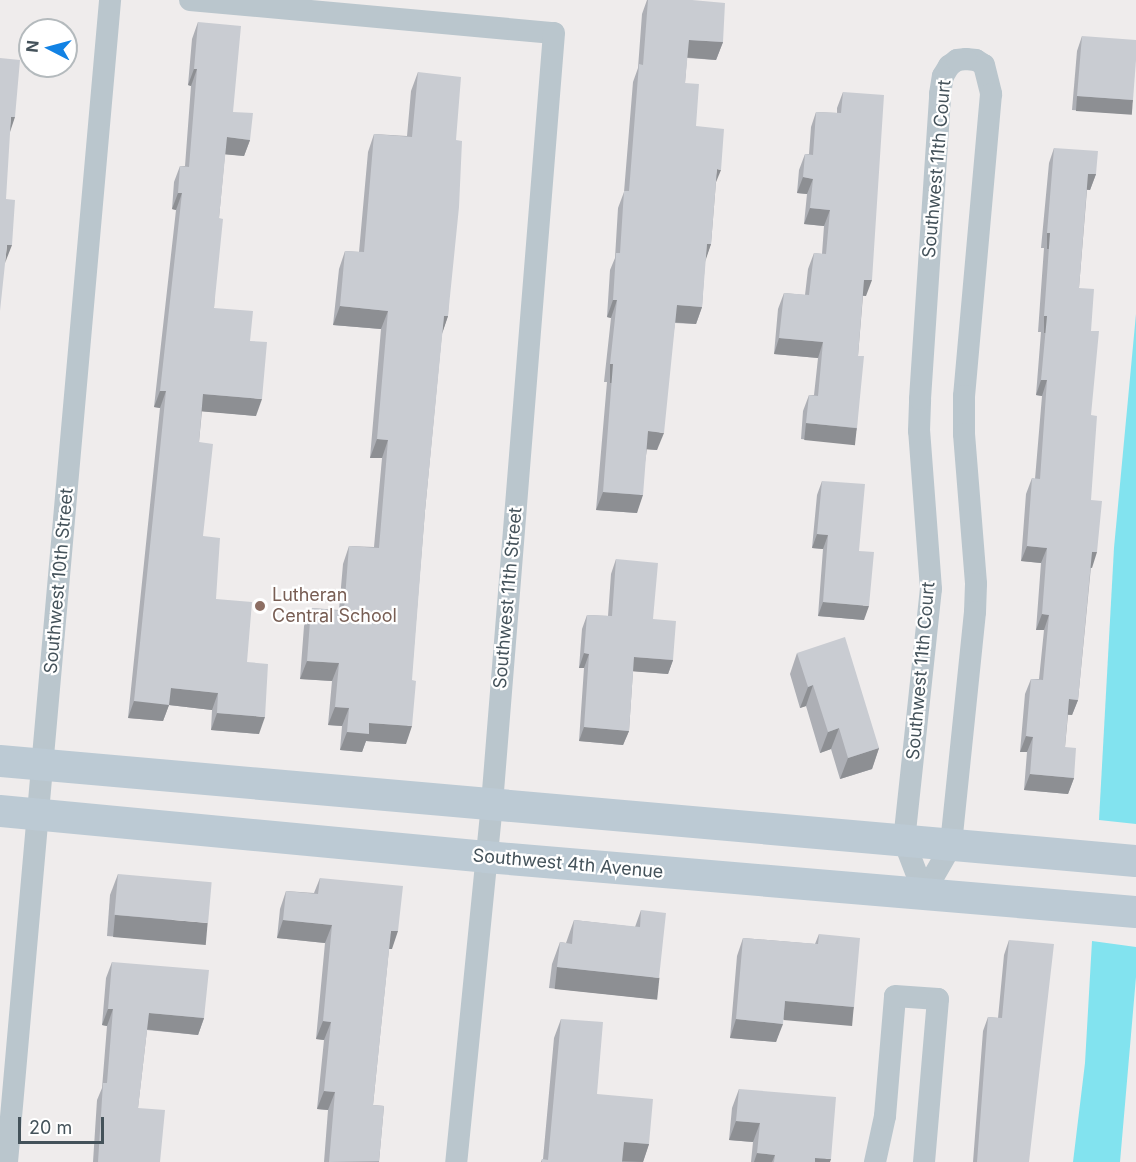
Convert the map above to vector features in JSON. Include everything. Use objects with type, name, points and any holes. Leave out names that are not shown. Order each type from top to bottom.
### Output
[{"type":"main road","points":[[0,762],[1136,861]]},
{"type":"main road","name":"Southwest 4th Avenue","points":[[0,811],[486,857],[1136,912]]},
{"type":"street","name":"Southwest 10th Street","points":[[7,1162],[110,0]]},
{"type":"street","name":"Southwest 11th Street","points":[[190,0],[554,33],[492,804],[456,1162]]},
{"type":"street","name":"Southwest 11th Court","points":[[966,58],[984,65],[991,94],[964,396],[964,434],[976,584],[975,612],[951,846],[924,894],[904,841],[931,590],[919,409],[940,94],[943,76],[949,66],[957,60],[966,58]]},
{"type":"street","points":[[875,1162],[885,1116],[895,996],[938,999],[924,1162]]},
{"type":"water","points":[[1136,314],[1136,824],[1099,820],[1114,548]]},
{"type":"water","points":[[1092,941],[1136,947],[1136,977],[1120,1162],[1073,1162],[1085,1063]]},
{"type":"building","points":[[648,0],[725,3],[723,42],[689,40],[685,83],[699,84],[696,126],[724,129],[721,170],[717,169],[711,244],[707,244],[702,307],[677,305],[664,433],[648,431],[643,495],[603,492],[613,364],[610,364],[617,300],[613,300],[616,253],[620,253],[624,191],[629,191],[639,64],[643,65]]},
{"type":"building","points":[[198,22],[241,26],[233,112],[253,113],[250,140],[227,137],[219,218],[223,219],[214,308],[253,311],[250,341],[267,342],[262,399],[203,394],[199,442],[213,444],[203,536],[220,538],[216,599],[252,602],[247,662],[268,664],[265,717],[217,713],[218,693],[171,688],[169,705],[134,701],[166,391],[160,391],[182,193],[178,193],[180,166],[189,167],[197,69],[194,69]]},
{"type":"building","points":[[1082,36],[1136,40],[1133,100],[1077,96]]},
{"type":"building","points":[[0,58],[18,60],[18,78],[15,117],[11,117],[6,199],[15,200],[12,245],[7,245],[0,311]]},
{"type":"building","points":[[418,72],[461,77],[456,140],[462,141],[459,207],[448,316],[444,316],[425,511],[412,680],[416,681],[412,726],[369,723],[369,734],[347,732],[349,708],[335,707],[339,663],[307,661],[311,608],[344,611],[349,546],[379,548],[388,440],[377,439],[388,311],[340,306],[345,251],[364,252],[374,134],[412,137]]},
{"type":"building","points":[[843,92],[884,95],[872,280],[864,280],[858,356],[864,356],[857,428],[806,423],[809,395],[818,396],[823,342],[779,338],[784,293],[809,295],[814,253],[826,254],[830,210],[810,208],[813,179],[803,177],[805,154],[813,155],[816,112],[841,113]]},
{"type":"building","points":[[1054,148],[1098,151],[1096,174],[1088,174],[1079,288],[1094,289],[1091,331],[1099,331],[1091,415],[1097,416],[1091,500],[1102,501],[1097,552],[1092,552],[1078,700],[1069,699],[1065,747],[1076,748],[1074,778],[1030,774],[1033,737],[1026,736],[1031,679],[1043,680],[1049,615],[1042,614],[1047,548],[1027,546],[1032,478],[1040,479],[1047,380],[1041,380],[1047,316],[1044,316],[1050,233],[1047,233]]},
{"type":"building","points":[[822,481],[865,484],[859,551],[874,552],[869,606],[823,602],[828,535],[817,534]]},
{"type":"building","points":[[616,559],[658,563],[653,619],[676,621],[673,660],[634,657],[629,731],[584,727],[589,654],[584,653],[587,615],[612,616]]},
{"type":"building","points":[[845,637],[879,748],[848,758],[839,728],[828,732],[813,685],[808,687],[797,653]]},
{"type":"building","points":[[118,874],[212,882],[208,923],[114,915]]},
{"type":"building","points":[[320,878],[403,886],[398,931],[391,931],[373,1105],[384,1106],[379,1161],[329,1162],[335,1092],[324,1091],[331,1022],[323,1021],[332,925],[283,920],[286,891],[318,894]]},
{"type":"building","points":[[641,910],[666,913],[659,978],[557,967],[560,942],[572,944],[574,920],[640,927]]},
{"type":"building","points":[[819,934],[860,938],[854,1007],[785,1001],[783,1024],[736,1019],[743,938],[818,944]]},
{"type":"building","points":[[1009,940],[1054,944],[1029,1162],[977,1162],[988,1017],[1002,1018]]},
{"type":"building","points":[[112,962],[209,970],[204,1018],[149,1013],[138,1108],[165,1110],[160,1162],[98,1162],[103,1083],[107,1083],[113,1009],[108,1009]]},
{"type":"building","points":[[561,1019],[603,1022],[597,1094],[653,1099],[649,1144],[624,1142],[622,1162],[542,1162],[542,1159],[548,1160]]},
{"type":"building","points":[[739,1089],[836,1097],[831,1159],[815,1158],[815,1162],[774,1162],[775,1155],[757,1153],[760,1123],[736,1121]]},
{"type":"place","name":"Lutheran Central School","points":[[260,606]]}]
